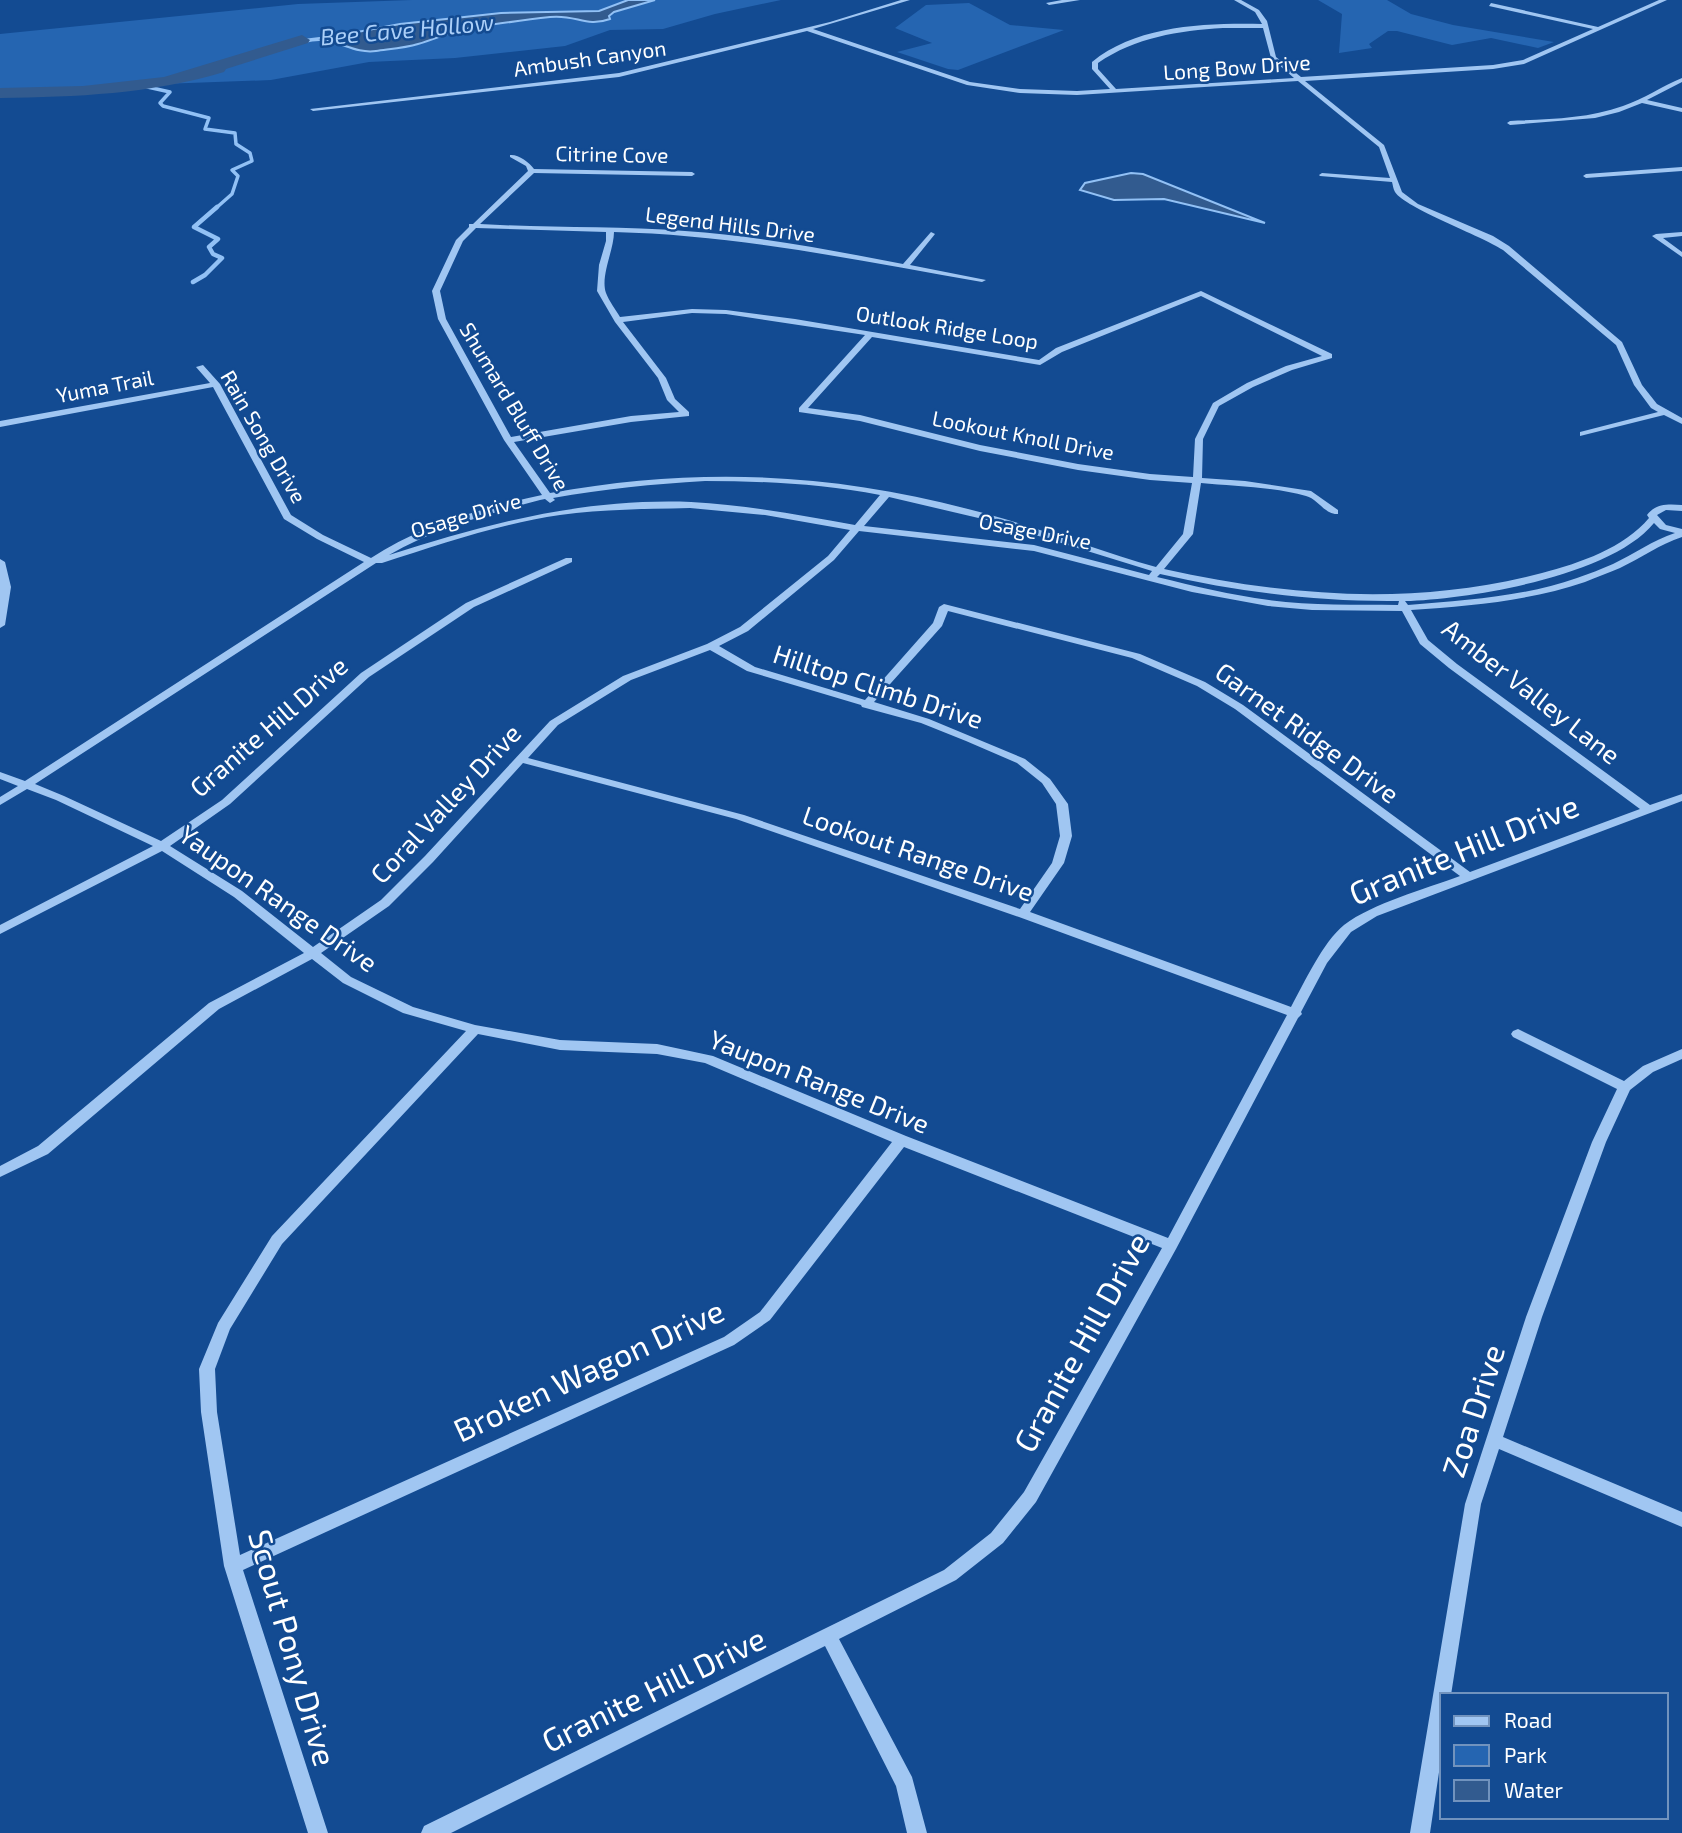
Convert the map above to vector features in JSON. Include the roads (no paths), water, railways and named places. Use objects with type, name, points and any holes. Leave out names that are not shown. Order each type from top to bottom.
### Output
[{"type":"street","name":"Ambush Canyon","points":[[313,108],[619,75],[694,59],[907,0]]},
{"type":"street","points":[[1049,3],[1077,0]]},
{"type":"street","points":[[1237,0],[1259,13],[1265,26],[1269,50],[1274,58],[1382,146],[1399,193],[1416,205],[1490,238],[1506,248],[1619,344],[1638,385],[1654,406],[1682,421]]},
{"type":"street","name":"Long Bow Drive","points":[[807,29],[969,84],[1032,92],[1115,91],[1493,67],[1524,62],[1664,0]]},
{"type":"street","points":[[1491,5],[1598,29]]},
{"type":"street","points":[[1115,91],[1095,69],[1095,62],[1108,52],[1193,27],[1265,26]]},
{"type":"street","points":[[1510,123],[1573,120],[1609,113],[1642,101],[1682,79]]},
{"type":"street","points":[[1642,101],[1682,110]]},
{"type":"street","points":[[512,156],[528,165],[532,171]]},
{"type":"street","points":[[1586,176],[1682,169]]},
{"type":"street","name":"Citrine Cove","points":[[532,171],[692,174]]},
{"type":"street","name":"Shumard Bluff Drive","points":[[532,171],[460,240],[436,291],[442,319],[508,440],[557,513]]},
{"type":"street","points":[[1322,175],[1393,180]]},
{"type":"street","name":"Legend Hills Drive","points":[[472,226],[541,231],[716,236],[982,280]]},
{"type":"street","points":[[508,440],[631,418],[686,414],[671,400],[662,378],[618,320],[601,291],[610,231]]},
{"type":"street","points":[[904,267],[931,234]]},
{"type":"street","points":[[1682,234],[1656,236],[1682,255]]},
{"type":"street","name":"Outlook Ridge Loop","points":[[618,320],[692,311],[726,312],[1040,363],[1059,350],[1201,293],[1329,356],[1270,376],[1216,405],[1199,439],[1197,481]]},
{"type":"street","name":"Lookout Knoll Drive","points":[[870,334],[802,410],[860,418],[1026,458],[1125,473],[1245,484],[1311,494],[1335,512]]},
{"type":"street","name":"Rain Song Drive","points":[[201,367],[216,384],[288,517],[320,537],[372,562]]},
{"type":"street","name":"Yuma Trail","points":[[0,424],[216,384]]},
{"type":"street","points":[[1583,434],[1665,412]]},
{"type":"street","name":"Osage Drive","points":[[0,802],[353,572],[406,542],[449,524],[548,496],[655,482],[723,480],[808,482],[888,492],[968,511],[1156,574],[1192,589],[1268,603],[1312,607],[1484,602],[1538,592],[1616,566],[1682,533]]},
{"type":"street","points":[[1156,574],[1188,534],[1197,481]]},
{"type":"street","name":"Coral Valley Drive","points":[[0,1172],[43,1150],[214,1006],[315,952],[385,903],[554,723],[627,678],[711,646],[744,629],[831,558],[888,492]]},
{"type":"street","name":"Osage Drive","points":[[372,562],[470,532],[557,513],[611,507],[691,505],[765,512],[856,528],[1034,548],[1156,574]]},
{"type":"street","name":"Osage Drive","points":[[1402,603],[1526,582],[1610,550],[1648,528],[1654,512],[1658,509],[1682,508]]},
{"type":"street","points":[[1653,519],[1663,527],[1682,533]]},
{"type":"street","name":"Granite Hill Drive","points":[[0,930],[162,846],[226,802],[365,675],[470,605],[569,560]]},
{"type":"street","points":[[0,562],[6,587],[0,625]]},
{"type":"street","name":"Amber Valley Lane","points":[[1402,603],[1424,642],[1648,810]]},
{"type":"street","name":"Garnet Ridge Drive","points":[[866,705],[938,624],[944,607],[1136,656],[1201,684],[1239,707],[1470,878]]},
{"type":"street","name":"Hilltop Climb Drive","points":[[711,646],[751,669],[925,721],[970,739],[1020,761],[1045,781],[1062,804],[1066,836],[1058,863],[1023,914]]},
{"type":"street","name":"Lookout Range Drive","points":[[519,759],[740,817],[1023,914],[1296,1014]]},
{"type":"street","name":"Yaupon Range Drive","points":[[0,775],[162,846],[238,894],[315,952],[347,980],[408,1010],[475,1029],[560,1045],[657,1049],[708,1059],[901,1140],[1171,1245]]},
{"type":"street","name":"Granite Hill Drive","points":[[431,1833],[950,1574],[997,1538],[1030,1497],[1171,1245],[1322,961],[1347,929],[1373,913],[1682,797]]},
{"type":"street","name":"Scout Pony Drive","points":[[318,1833],[233,1566],[209,1412],[207,1369],[223,1327],[277,1240],[475,1029]]},
{"type":"street","points":[[1518,1034],[1625,1087]]},
{"type":"street","name":"Zoa Drive","points":[[1443,1693],[1473,1504],[1599,1142],[1625,1087],[1648,1069],[1682,1054]]},
{"type":"street","name":"Broken Wagon Drive","points":[[233,1566],[729,1341],[765,1316],[901,1140]]},
{"type":"street","points":[[1494,1440],[1682,1520]]},
{"type":"street","points":[[828,1637],[905,1784],[917,1833]]},
{"type":"street","name":"Zoa Drive","points":[[1420,1833],[1440,1709]]},
{"type":"water","points":[[628,0],[655,0],[614,12],[609,16],[610,19],[594,22],[550,17],[463,29],[392,49],[361,51],[319,40],[257,55],[287,42],[400,24],[501,13],[599,11]]},
{"type":"water","points":[[1131,173],[1143,174],[1265,223],[1164,199],[1114,200],[1080,190],[1085,183]]},
{"type":"waterway","name":"Bee Cave Hollow","points":[[220,65],[302,40]]},
{"type":"waterway","name":"Bee Cave Hollow","points":[[0,93],[83,91],[137,86],[218,68]]},
{"type":"waterway","points":[[143,86],[170,92],[160,103],[163,106],[209,118],[205,129],[235,133],[236,144],[250,153],[252,161],[232,170],[238,176],[232,194],[215,209]]},
{"type":"waterway","points":[[193,282],[205,275],[222,258],[213,254],[209,247],[218,239],[194,227],[217,207]]}]
